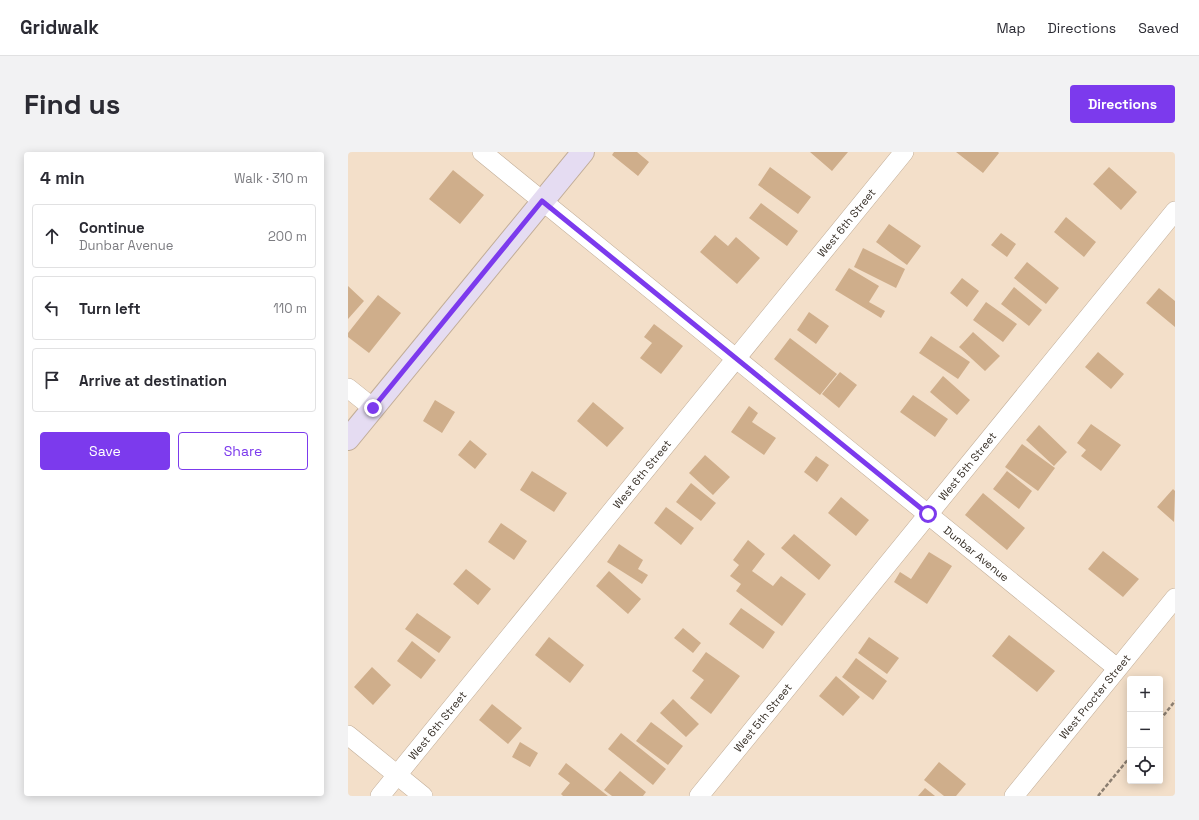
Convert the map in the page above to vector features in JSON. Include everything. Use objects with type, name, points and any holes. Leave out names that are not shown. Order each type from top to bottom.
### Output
[{"type":"main road","points":[[348,440],[583,152]]},
{"type":"street","name":"Dunbar Avenue","points":[[482,152],[1117,668]]},
{"type":"street","name":"West 6th Street","points":[[380,796],[904,152]]},
{"type":"street","name":"West 5th Street","points":[[699,796],[1175,211]]},
{"type":"street","points":[[348,388],[373,408]]},
{"type":"street","name":"West Procter Street","points":[[1014,796],[1175,598]]},
{"type":"street","points":[[348,735],[423,796]]},
{"type":"path","points":[[1163,716],[1175,701]]},
{"type":"path","points":[[1098,796],[1127,761]]},
{"type":"building","points":[[614,152],[637,152],[649,162],[638,176],[612,155]]},
{"type":"building","points":[[810,152],[848,152],[832,171]]},
{"type":"building","points":[[956,152],[998,152],[999,153],[983,173]]},
{"type":"building","points":[[770,167],[811,197],[798,214],[758,185]]},
{"type":"building","points":[[1109,167],[1137,192],[1121,210],[1093,184]]},
{"type":"building","points":[[453,170],[484,195],[460,224],[429,199]]},
{"type":"building","points":[[761,203],[798,231],[787,246],[749,218]]},
{"type":"building","points":[[1066,217],[1096,242],[1084,257],[1054,232]]},
{"type":"building","points":[[889,224],[921,246],[907,265],[876,242]]},
{"type":"building","points":[[1001,233],[1016,244],[1007,257],[991,245]]},
{"type":"building","points":[[715,235],[728,246],[736,237],[760,258],[737,284],[700,252]]},
{"type":"building","points":[[863,248],[905,269],[896,288],[854,267]]},
{"type":"building","points":[[1027,262],[1059,288],[1046,304],[1014,278]]},
{"type":"building","points":[[849,268],[879,286],[869,302],[885,311],[881,318],[835,290]]},
{"type":"building","points":[[962,278],[979,291],[967,307],[950,293]]},
{"type":"building","points":[[348,286],[364,301],[348,319]]},
{"type":"building","points":[[1014,287],[1042,310],[1029,326],[1001,304]]},
{"type":"building","points":[[1159,288],[1175,301],[1175,327],[1146,303]]},
{"type":"building","points":[[378,295],[401,313],[369,353],[348,337],[348,333]]},
{"type":"building","points":[[986,302],[1017,324],[1003,342],[973,320]]},
{"type":"building","points":[[809,312],[829,326],[816,344],[797,330]]},
{"type":"building","points":[[654,324],[683,346],[661,374],[640,358],[652,343],[644,337]]},
{"type":"building","points":[[973,332],[1000,356],[985,371],[959,347]]},
{"type":"building","points":[[931,336],[970,362],[958,379],[919,353]]},
{"type":"building","points":[[790,338],[837,374],[820,395],[774,359]]},
{"type":"building","points":[[1098,352],[1124,374],[1111,389],[1085,367]]},
{"type":"building","points":[[840,372],[857,385],[839,408],[822,394]]},
{"type":"building","points":[[943,376],[970,400],[957,415],[930,392]]},
{"type":"building","points":[[913,395],[948,419],[935,437],[900,412]]},
{"type":"building","points":[[435,400],[455,412],[442,433],[423,421]]},
{"type":"building","points":[[593,402],[624,428],[607,447],[577,421]]},
{"type":"building","points":[[749,406],[758,413],[752,422],[776,438],[764,455],[731,432]]},
{"type":"building","points":[[1091,424],[1121,445],[1101,471],[1081,456],[1086,450],[1077,443]]},
{"type":"building","points":[[1039,425],[1067,452],[1054,466],[1026,440]]},
{"type":"building","points":[[470,440],[487,454],[475,469],[458,455]]},
{"type":"building","points":[[1022,444],[1055,468],[1038,491],[1005,467]]},
{"type":"building","points":[[705,455],[730,477],[713,495],[689,473]]},
{"type":"building","points":[[816,456],[829,465],[817,482],[804,472]]},
{"type":"building","points":[[532,471],[567,493],[554,512],[520,490]]},
{"type":"building","points":[[1007,471],[1032,491],[1019,509],[993,489]]},
{"type":"building","points":[[691,483],[716,503],[701,521],[676,502]]},
{"type":"building","points":[[1173,489],[1175,491],[1174,522],[1157,507]]},
{"type":"building","points":[[983,493],[1025,528],[1007,550],[965,515]]},
{"type":"building","points":[[841,497],[869,520],[856,536],[828,513]]},
{"type":"building","points":[[666,507],[694,528],[681,545],[654,523]]},
{"type":"building","points":[[501,523],[527,541],[514,560],[488,542]]},
{"type":"building","points":[[794,534],[831,565],[819,580],[781,548]]},
{"type":"building","points":[[748,540],[765,554],[752,571],[773,586],[781,576],[806,594],[782,626],[736,591],[741,584],[730,576],[739,565],[733,560]]},
{"type":"building","points":[[619,544],[643,560],[638,569],[648,575],[642,584],[607,562]]},
{"type":"building","points":[[1103,551],[1139,579],[1123,597],[1088,569]]},
{"type":"building","points":[[929,552],[952,566],[927,604],[894,582],[900,572],[911,579]]},
{"type":"building","points":[[466,569],[491,589],[478,605],[453,584]]},
{"type":"building","points":[[609,571],[641,599],[628,614],[596,586]]},
{"type":"building","points":[[741,608],[775,632],[763,649],[729,624]]},
{"type":"building","points":[[417,613],[451,637],[439,653],[405,629]]},
{"type":"building","points":[[683,628],[701,643],[693,653],[674,638]]},
{"type":"building","points":[[1009,635],[1055,671],[1037,692],[992,656]]},
{"type":"building","points":[[549,637],[584,665],[570,683],[535,655]]},
{"type":"building","points":[[869,637],[899,658],[887,674],[858,653]]},
{"type":"building","points":[[412,641],[436,660],[421,679],[397,661]]},
{"type":"building","points":[[706,652],[740,676],[711,714],[690,698],[704,680],[692,671]]},
{"type":"building","points":[[856,658],[887,681],[873,700],[842,677]]},
{"type":"building","points":[[372,667],[391,685],[373,705],[354,687]]},
{"type":"building","points":[[836,676],[860,697],[843,716],[819,696]]},
{"type":"building","points":[[673,699],[699,724],[686,737],[660,713]]},
{"type":"building","points":[[492,704],[522,728],[508,744],[479,720]]},
{"type":"building","points":[[651,722],[683,746],[668,765],[636,741]]},
{"type":"building","points":[[621,733],[666,769],[653,785],[608,749]]},
{"type":"building","points":[[520,742],[538,753],[530,767],[512,757]]},
{"type":"building","points":[[939,762],[966,784],[956,796],[944,796],[924,780]]},
{"type":"building","points":[[566,763],[608,796],[563,796],[561,794],[570,783],[558,774]]},
{"type":"building","points":[[620,771],[646,792],[643,796],[612,796],[604,790]]},
{"type":"building","points":[[925,788],[935,796],[918,796]]},
{"type":"route","points":[[373,408],[542,201],[928,514]]}]
